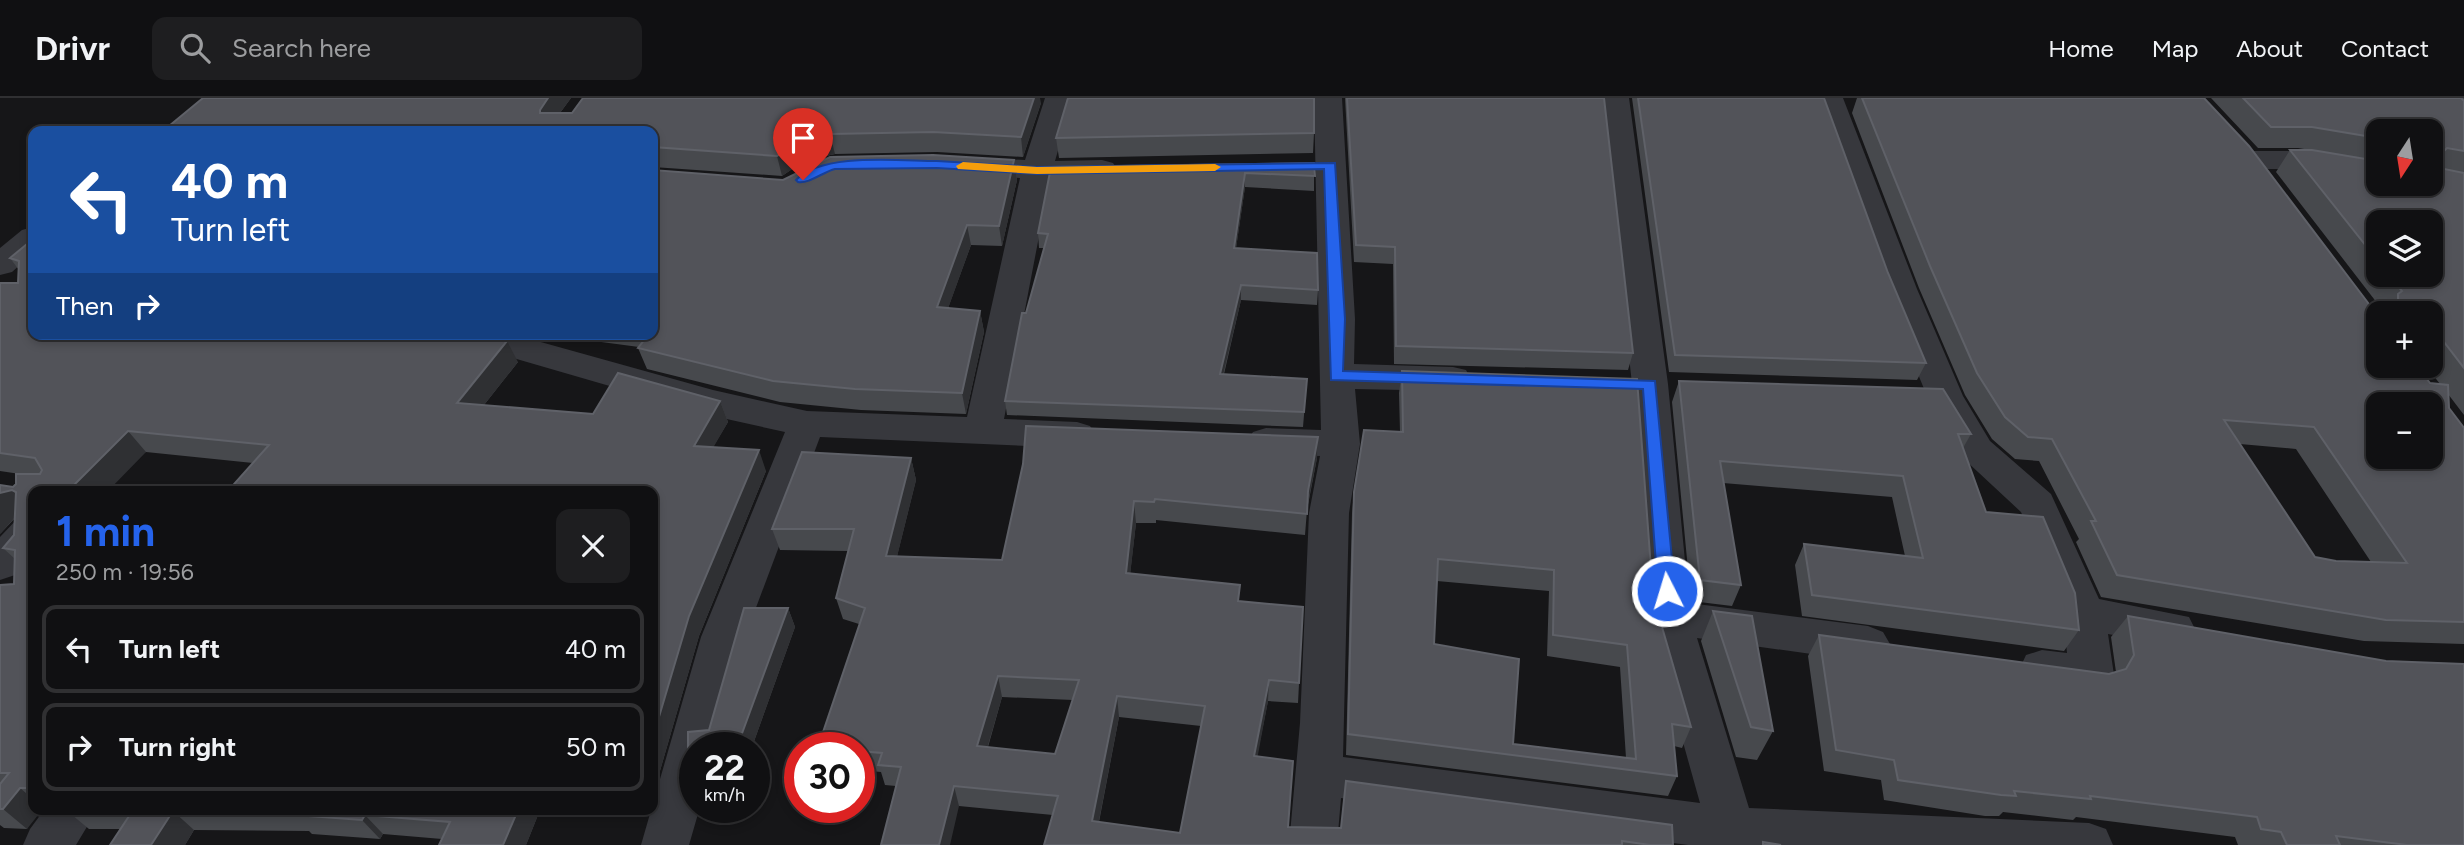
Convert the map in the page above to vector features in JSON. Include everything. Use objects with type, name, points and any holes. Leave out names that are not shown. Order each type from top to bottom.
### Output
[{"type":"street","points":[[984,432],[1037,170],[1059,98]]},
{"type":"street","points":[[1313,845],[1323,723],[1329,513],[1341,444],[1336,376],[1338,319],[1317,166],[1328,98]]},
{"type":"street","points":[[1615,98],[1650,384],[1669,617],[1731,837]]},
{"type":"street","points":[[1829,98],[1900,289],[1945,396],[1977,450],[2038,504],[2084,614],[2092,675],[2010,664]]},
{"type":"street","points":[[2273,192],[2241,151],[2366,171]]},
{"type":"street","points":[[937,164],[1037,170],[1135,169]]},
{"type":"street","points":[[4,282],[28,245]]},
{"type":"street","points":[[491,340],[713,403],[807,424],[1107,436]]},
{"type":"street","points":[[1336,376],[1486,380]]},
{"type":"street","points":[[1905,394],[1945,396]]},
{"type":"street","points":[[665,845],[723,637],[807,424]]},
{"type":"street","points":[[1231,440],[1341,444]]},
{"type":"street","points":[[0,564],[28,533]]},
{"type":"street","points":[[0,588],[28,587]]},
{"type":"street","points":[[2084,614],[2217,636]]},
{"type":"street","points":[[1669,617],[1901,649]]},
{"type":"street","points":[[1319,774],[1731,837],[2089,845]]},
{"type":"street","points":[[47,845],[69,815]]},
{"type":"building","points":[[203,98],[548,98],[540,113],[572,113],[583,98],[1034,98],[1021,137],[933,132],[830,134],[799,141],[777,156],[658,147],[658,126],[169,126]]},
{"type":"building","points":[[1068,98],[1314,98],[1314,133],[1056,138]]},
{"type":"building","points":[[1347,98],[1604,98],[1633,353],[1396,346],[1395,247],[1356,245]]},
{"type":"building","points":[[1638,98],[1824,98],[1888,273],[1926,363],[1675,355]]},
{"type":"building","points":[[1862,98],[2204,98],[2249,146],[2367,301],[2366,378],[2426,378],[2430,383],[2448,385],[2449,408],[2464,428],[2464,622],[2386,620],[2117,575],[2091,521],[2096,521],[2052,439],[2028,437],[2005,417],[1977,373]],"holes":[[[2224,420],[2314,427],[2407,563],[2336,561],[2315,557]]]},
{"type":"building","points":[[2243,98],[2461,98],[2464,101],[2464,151],[2447,148],[2444,151],[2444,160],[2443,119],[2366,119],[2366,136],[2312,127],[2271,127]]},
{"type":"building","points":[[2290,150],[2312,150],[2366,159],[2366,196],[2443,196],[2443,169],[2464,173],[2464,368],[2443,342],[2443,301],[2398,301],[2398,294],[2402,291],[2399,287],[2443,287],[2443,210],[2366,210],[2366,246]]},
{"type":"building","points":[[933,155],[1014,160],[999,226],[967,225],[937,307],[980,311],[962,393],[855,389],[773,381],[638,348],[644,340],[658,340],[658,170],[783,180],[830,157]]},
{"type":"building","points":[[1314,163],[1315,176],[1245,173],[1234,248],[1317,253],[1318,290],[1241,285],[1220,374],[1307,379],[1304,412],[1005,401],[1022,313],[1026,313],[1048,234],[1038,233],[1051,167]]},
{"type":"building","points":[[28,243],[28,340],[504,340],[507,341],[457,403],[593,414],[618,373],[720,401],[694,446],[759,450],[689,616],[658,720],[658,486],[232,486],[269,445],[128,431],[73,486],[28,486],[28,788],[20,788],[3,809],[0,809],[0,784],[9,773],[0,773],[0,585],[14,584],[15,550],[3,548],[14,535],[16,492],[12,490],[0,493],[0,485],[13,487],[16,484],[16,474],[40,474],[42,470],[35,458],[0,453],[0,283],[18,283],[19,261],[10,258]]},
{"type":"building","points":[[1402,371],[1637,379],[1653,596],[1691,727],[1672,724],[1677,776],[1348,734],[1354,492],[1364,430],[1403,432]],"holes":[[[1438,559],[1554,570],[1553,635],[1627,645],[1636,759],[1513,744],[1519,659],[1434,644]]]},
{"type":"building","points":[[1679,381],[1943,389],[1971,434],[1958,434],[1986,512],[2043,517],[2075,593],[2079,630],[1812,595],[1804,544],[1923,558],[1903,476],[1720,461],[1741,585],[1700,580]]},
{"type":"building","points":[[1026,426],[1318,437],[1308,491],[1307,514],[1155,499],[1154,502],[1134,501],[1126,573],[1240,585],[1238,601],[1303,607],[1299,683],[1269,680],[1254,756],[1293,761],[1288,827],[1341,828],[1346,781],[1672,825],[1673,845],[1622,841],[1622,845],[1044,845],[1058,796],[954,786],[939,845],[881,845],[901,767],[878,765],[882,753],[875,752],[875,732],[823,732],[865,608],[836,598],[854,529],[772,529],[802,452],[911,458],[886,556],[1002,560],[1023,464]],"holes":[[[998,676],[1079,680],[1055,754],[977,746]],[[1117,696],[1205,706],[1180,833],[1092,821]]]},
{"type":"building","points":[[744,608],[788,608],[743,732],[688,732],[709,730]]},
{"type":"building","points":[[1713,611],[1752,616],[1773,731],[1751,727]]},
{"type":"building","points":[[2128,616],[2386,661],[2464,664],[2464,845],[2407,845],[2336,836],[2340,845],[2287,845],[2281,832],[2261,829],[2257,817],[2090,796],[2091,799],[2014,791],[2016,796],[2001,795],[1898,780],[1894,760],[1836,750],[1819,635],[2109,674],[2126,669],[2134,655]]},
{"type":"building","points":[[130,815],[170,815],[151,845],[110,845]]},
{"type":"building","points":[[293,815],[365,815],[362,820]]},
{"type":"building","points":[[365,815],[516,815],[503,845],[439,845],[450,822]]},
{"type":"slow traffic","points":[[963,166],[1037,170],[1215,167]]},
{"type":"route","points":[[803,180],[816,170],[835,166],[937,164],[1037,170],[1331,165],[1338,319],[1336,376],[1650,384],[1667,591]]}]
